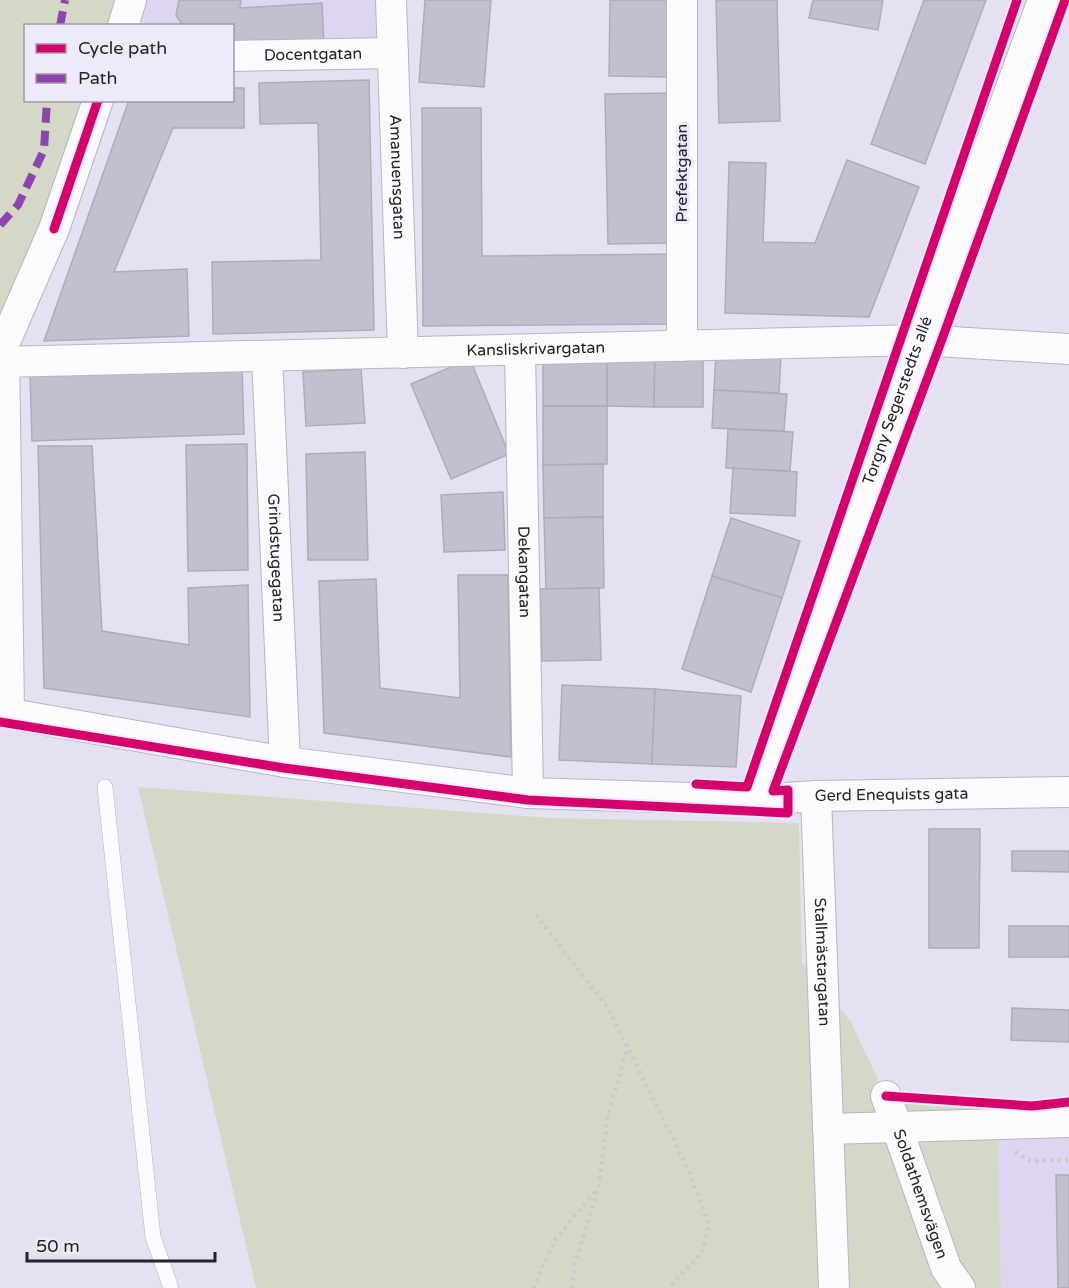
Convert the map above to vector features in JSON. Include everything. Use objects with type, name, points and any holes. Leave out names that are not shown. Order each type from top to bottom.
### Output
[{"type":"street","points":[[124,24],[131,0]]},
{"type":"street","name":"Amanuensgatan","points":[[391,0],[403,353]]},
{"type":"street","name":"Prefektgatan","points":[[682,0],[682,346]]},
{"type":"street","name":"Torgny Segerstedts allé","points":[[755,800],[1043,0]]},
{"type":"street","name":"Docentgatan","points":[[234,56],[393,53]]},
{"type":"street","points":[[4,713],[2,362],[4,344],[54,229],[97,102]]},
{"type":"street","name":"Kansliskrivargatan","points":[[2,362],[919,340],[1069,349]]},
{"type":"street","name":"Dekangatan","points":[[520,350],[528,793]]},
{"type":"street","name":"Grindstugegatan","points":[[267,356],[285,762]]},
{"type":"street","name":"Gerd Enequists gata","points":[[4,713],[285,762],[528,793],[755,800],[816,796],[1069,792]]},
{"type":"street","name":"Stallmästargatan","points":[[816,796],[834,1288]]},
{"type":"street","name":"Soldathemsvägen","points":[[886,1096],[946,1268],[960,1288]]},
{"type":"street","points":[[828,1129],[1069,1122]]},
{"type":"lane","points":[[105,787],[153,1237],[171,1288]]},
{"type":"path","points":[[536,915],[608,1008],[688,1169],[709,1224],[702,1253],[673,1283],[672,1288]]},
{"type":"path","points":[[572,1288],[574,1267],[598,1189],[608,1116],[627,1046]]},
{"type":"path","points":[[533,1288],[556,1238],[598,1189]]},
{"type":"shaded area","points":[[142,0],[383,0],[372,70],[234,71],[234,24],[136,24]]},
{"type":"shaded area","points":[[1069,1102],[1069,1288],[1001,1288],[997,1104],[1032,1106]]},
{"type":"green space","points":[[0,0],[124,0],[116,24],[24,24],[24,102],[92,102],[0,344]]},
{"type":"green space","points":[[138,787],[551,818],[799,823],[802,963],[850,1020],[886,1096],[997,1104],[1001,1288],[256,1288]]},
{"type":"building","points":[[179,0],[241,0],[240,8],[322,3],[324,48],[234,50],[234,24],[182,24],[176,15]]},
{"type":"building","points":[[425,0],[491,0],[484,87],[419,82]]},
{"type":"building","points":[[610,0],[670,0],[668,77],[609,76]]},
{"type":"building","points":[[716,0],[777,0],[780,121],[719,123]]},
{"type":"building","points":[[813,0],[883,0],[878,30],[809,18]]},
{"type":"building","points":[[924,0],[986,0],[925,164],[871,144]]},
{"type":"building","points":[[369,80],[374,330],[213,334],[212,262],[321,260],[318,123],[260,124],[259,83]]},
{"type":"building","points":[[234,88],[244,88],[244,128],[173,128],[114,272],[187,269],[189,336],[44,341],[128,102],[234,102]]},
{"type":"building","points":[[671,93],[673,243],[608,244],[605,94]]},
{"type":"building","points":[[422,108],[481,108],[482,256],[674,254],[674,324],[423,326]]},
{"type":"building","points":[[847,160],[919,187],[869,317],[725,313],[729,162],[766,163],[763,242],[815,243]]},
{"type":"building","points":[[716,352],[781,355],[779,393],[714,390]]},
{"type":"building","points":[[543,356],[607,356],[607,406],[543,406]]},
{"type":"building","points":[[607,356],[655,356],[654,407],[607,406]]},
{"type":"building","points":[[655,356],[703,357],[703,407],[654,407]]},
{"type":"building","points":[[470,359],[509,454],[451,479],[411,384]]},
{"type":"building","points":[[242,366],[244,434],[32,441],[30,373]]},
{"type":"building","points":[[361,369],[365,423],[306,426],[303,372]]},
{"type":"building","points":[[714,390],[787,394],[784,431],[712,428]]},
{"type":"building","points":[[543,406],[607,406],[607,464],[543,465]]},
{"type":"building","points":[[728,429],[793,432],[790,471],[726,468]]},
{"type":"building","points":[[247,444],[248,570],[188,571],[186,445]]},
{"type":"building","points":[[38,446],[92,446],[102,631],[189,645],[188,588],[248,585],[250,717],[44,688]]},
{"type":"building","points":[[365,452],[368,560],[308,560],[306,454]]},
{"type":"building","points":[[603,464],[603,517],[544,518],[543,465]]},
{"type":"building","points":[[733,468],[797,472],[795,516],[730,513]]},
{"type":"building","points":[[503,492],[505,550],[444,552],[441,495]]},
{"type":"building","points":[[603,517],[604,588],[546,589],[544,518]]},
{"type":"building","points":[[731,518],[800,541],[782,598],[712,576]]},
{"type":"building","points":[[458,575],[508,575],[511,757],[324,733],[319,581],[376,579],[380,688],[460,698]]},
{"type":"building","points":[[712,576],[782,598],[751,692],[682,669]]},
{"type":"building","points":[[599,588],[601,660],[542,661],[540,589]]},
{"type":"building","points":[[562,685],[655,689],[652,764],[559,760]]},
{"type":"building","points":[[655,689],[741,696],[736,767],[652,764]]},
{"type":"building","points":[[929,829],[980,829],[979,948],[929,948]]},
{"type":"building","points":[[1012,851],[1069,851],[1069,872],[1012,871]]},
{"type":"building","points":[[1009,926],[1069,926],[1069,957],[1009,957]]},
{"type":"building","points":[[1012,1008],[1069,1010],[1069,1042],[1011,1040]]},
{"type":"building","points":[[1056,1175],[1069,1175],[1069,1288],[1058,1288]]},
{"type":"marked path","points":[[60,24],[65,0]]},
{"type":"marked path","points":[[0,225],[18,205],[44,150],[47,102]]},
{"type":"cycle path","points":[[696,784],[747,787],[1017,0]]},
{"type":"cycle path","points":[[0,722],[284,768],[528,800],[788,813],[788,790],[773,791],[941,342],[1065,0]]},
{"type":"cycle path","points":[[54,229],[97,102]]},
{"type":"cycle path","points":[[886,1096],[1032,1106],[1069,1102]]}]
